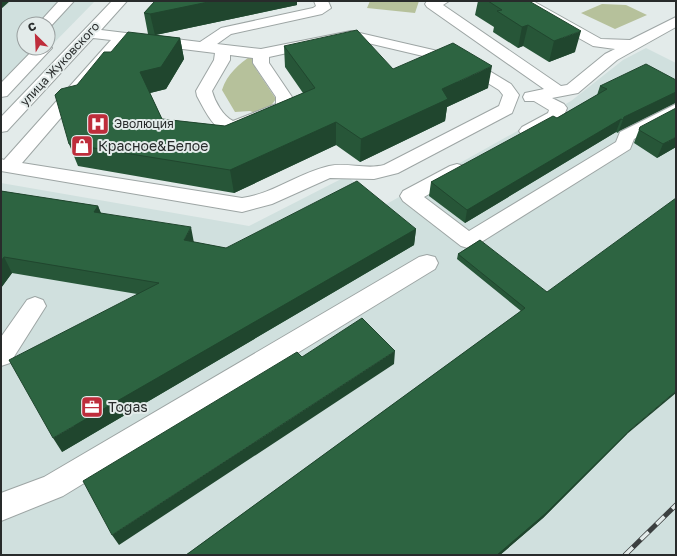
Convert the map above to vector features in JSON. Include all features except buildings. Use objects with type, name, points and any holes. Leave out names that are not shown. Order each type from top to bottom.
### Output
[{"type":"street","points":[[53,16],[67,1]]},
{"type":"street","name":"улица Жуковского","points":[[1,127],[120,1]]},
{"type":"street","points":[[204,47],[226,32],[317,11],[324,8],[321,1]]},
{"type":"street","points":[[442,1],[432,4],[557,91]]},
{"type":"street","points":[[523,1],[598,43],[632,45]]},
{"type":"street","points":[[510,102],[572,89],[611,57],[676,21]]},
{"type":"street","points":[[5,166],[242,205],[254,204],[265,201],[320,175],[331,172],[378,174],[391,169],[506,110],[510,102],[511,95],[505,87],[462,61],[351,35],[340,36],[261,54],[89,33]]},
{"type":"street","points":[[5,166],[122,37]]},
{"type":"street","points":[[223,49],[222,60],[204,91],[205,96],[223,124],[228,127],[234,127],[282,107],[285,102],[284,97],[261,63],[261,54]]},
{"type":"street","points":[[1,92],[36,56]]},
{"type":"street","points":[[514,139],[556,116],[558,108],[536,96]]},
{"type":"street","points":[[472,162],[410,196],[468,242],[624,145],[626,136],[676,109]]},
{"type":"street","points":[[1,507],[53,487],[427,263]]},
{"type":"street","points":[[1,356],[35,306]]},
{"type":"shaded area","points":[[1,1],[95,1],[56,41],[56,16],[16,16],[16,56],[41,56],[1,97]]},
{"type":"shaded area","points":[[646,48],[676,63],[676,555],[1,555],[1,183],[249,226],[347,176],[383,206],[571,101],[623,60]]},
{"type":"green space","points":[[370,1],[419,1],[415,13],[367,8]]},
{"type":"green space","points":[[602,4],[626,5],[647,15],[615,29],[581,13]]},
{"type":"green space","points":[[252,55],[256,69],[276,99],[270,107],[255,113],[250,111],[235,112],[222,90],[227,79],[234,70]]},
{"type":"railway","points":[[625,555],[676,505]]},
{"type":"place","name":"Эволюция","points":[[98,124]]},
{"type":"place","name":"Красное&Белое","points":[[82,146]]},
{"type":"place","name":"Togas","points":[[92,407]]}]
